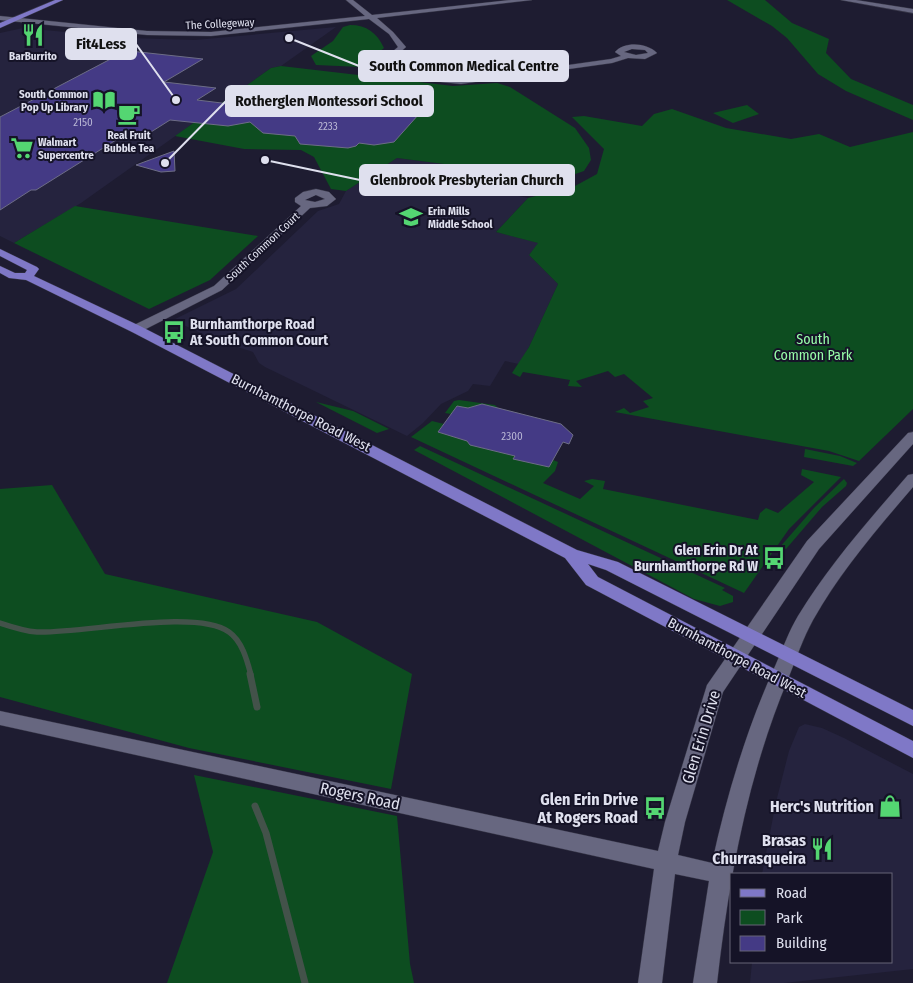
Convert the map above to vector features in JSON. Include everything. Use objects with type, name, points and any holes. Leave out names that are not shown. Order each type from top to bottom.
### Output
[{"type":"main road","points":[[0,18],[41,0]]},
{"type":"main road","points":[[5,22],[60,0]]},
{"type":"main road","points":[[0,252],[33,269],[28,277]]},
{"type":"main road","name":"Burnhamthorpe Road West","points":[[0,269],[13,276],[28,277],[136,329],[571,554],[612,566],[913,719]]},
{"type":"main road","name":"Burnhamthorpe Road West","points":[[571,554],[592,581],[913,750]]},
{"type":"street","points":[[348,0],[400,41],[402,47],[372,73],[461,82],[612,61],[628,56]]},
{"type":"street","name":"The Collegeway","points":[[0,18],[5,22],[140,36],[197,37],[529,0]]},
{"type":"street","points":[[844,0],[860,1],[913,12]]},
{"type":"street","name":"South Common Court","points":[[136,329],[218,288],[254,257],[308,205]]},
{"type":"street","name":"Glen Erin Drive","points":[[650,983],[666,862],[675,822],[714,690],[813,545],[913,436]]},
{"type":"street","points":[[705,983],[720,874],[730,819],[747,759],[764,710],[804,621],[839,567],[913,478]]},
{"type":"street","name":"Rogers Road","points":[[0,718],[720,874]]},
{"type":"shaded area","points":[[336,27],[281,66],[271,68],[81,203],[14,243],[0,236],[0,33],[23,28],[129,38],[195,40]]},
{"type":"shaded area","points":[[397,158],[492,170],[485,189],[528,198],[496,232],[539,243],[529,255],[558,284],[529,347],[519,364],[505,361],[490,386],[473,384],[468,391],[441,404],[407,436],[265,367],[259,363],[253,352],[213,339],[173,320],[236,289],[318,211],[339,204],[346,191]]},
{"type":"shaded area","points":[[805,724],[822,728],[913,774],[913,969],[784,983],[750,983],[752,963],[893,963],[893,873],[762,873],[776,802],[789,751],[799,727]]},
{"type":"green space","points":[[727,0],[765,0],[792,23],[829,39],[826,53],[851,79],[913,105],[913,120],[846,91],[818,74],[787,38],[772,26]]},
{"type":"green space","points":[[350,25],[362,26],[371,31],[384,48],[361,67],[316,65],[311,56],[333,41],[343,27]]},
{"type":"green space","points":[[281,66],[453,86],[497,83],[510,87],[575,128],[589,148],[591,160],[584,171],[564,178],[526,185],[502,194],[484,189],[483,182],[491,170],[397,158],[346,191],[331,189],[314,157],[301,150],[244,149],[175,136],[271,68]]},
{"type":"green space","points":[[747,105],[759,114],[733,123],[713,113]]},
{"type":"green space","name":"South Common Park","points":[[672,109],[726,128],[791,139],[819,134],[850,147],[913,132],[913,409],[859,461],[829,451],[615,412],[624,408],[630,413],[649,407],[643,401],[653,398],[624,374],[615,377],[608,371],[576,381],[582,387],[568,386],[570,380],[523,372],[520,377],[512,373],[529,347],[558,284],[529,255],[538,243],[496,232],[528,198],[575,186],[597,174],[604,149],[572,117],[584,116],[642,126],[654,114]]},
{"type":"green space","points":[[75,206],[258,236],[210,280],[149,309],[14,243]]},
{"type":"green space","points":[[454,401],[495,405],[500,410],[482,404],[468,408],[457,406],[451,414],[445,413]]},
{"type":"green space","points":[[316,402],[353,411],[389,429],[377,433]]},
{"type":"green space","points":[[432,421],[444,424],[438,432],[467,441],[471,445],[510,454],[516,453],[514,459],[549,467],[553,460],[558,462],[555,471],[543,483],[580,499],[594,486],[584,481],[592,479],[605,481],[603,489],[758,520],[760,513],[766,508],[778,513],[814,482],[801,475],[802,469],[841,477],[789,529],[744,593],[411,437]]},
{"type":"green space","points":[[420,446],[725,588],[722,590],[733,596],[733,602],[720,606],[694,599],[414,450]]},
{"type":"green space","points":[[805,449],[840,456],[857,463],[853,466],[804,457]]},
{"type":"green space","points":[[844,479],[847,483],[846,486],[822,507],[786,549],[780,547],[814,508]]},
{"type":"green space","points":[[52,485],[105,574],[317,622],[412,674],[391,789],[189,748],[0,697],[0,489]]},
{"type":"green space","points":[[194,775],[397,816],[410,964],[414,983],[167,983],[213,852]]},
{"type":"building","points":[[130,51],[203,59],[164,82],[216,88],[197,100],[329,116],[338,108],[348,109],[352,106],[419,114],[394,142],[374,145],[359,143],[348,148],[300,144],[295,136],[263,133],[250,122],[228,126],[170,120],[143,137],[124,135],[36,190],[31,190],[0,210],[0,117],[124,52]]},
{"type":"building","points":[[174,151],[175,171],[161,172],[136,165]]},
{"type":"building","points":[[482,404],[561,424],[573,435],[569,444],[563,442],[549,467],[513,459],[515,456],[470,445],[467,441],[438,432],[457,406],[468,408]]},
{"type":"waterway","points":[[0,623],[37,632],[57,632],[165,622],[191,622],[213,625],[234,636],[243,651],[251,675]]},
{"type":"waterway","points":[[250,674],[257,707]]},
{"type":"waterway","points":[[255,806],[266,833],[305,983]]},
{"type":"place","name":"BarBurrito","points":[[33,35]]},
{"type":"place","name":"South Common Medical Centre","points":[[289,38]]},
{"type":"place","name":"South Common Pop Up Library","points":[[104,100]]},
{"type":"place","name":"Fit4Less","points":[[176,100]]},
{"type":"place","name":"Real Fruit Bubble Tea","points":[[129,114]]},
{"type":"place","name":"Walmart Supercentre","points":[[22,148]]},
{"type":"place","name":"Glenbrook Presbyterian Church","points":[[265,160]]},
{"type":"place","name":"Rotherglen Montessori School","points":[[165,163]]},
{"type":"place","name":"Erin Mills Middle School","points":[[411,217]]},
{"type":"place","name":"Burnhamthorpe Road At South Common Court","points":[[174,332]]},
{"type":"place","name":"Glen Erin Dr At Burnhamthorpe Rd W","points":[[774,558]]},
{"type":"place","name":"Herc's Nutrition","points":[[890,806]]},
{"type":"place","name":"Glen Erin Drive At Rogers Road","points":[[655,808]]},
{"type":"place","name":"Brasas Churrasqueira","points":[[822,849]]}]
